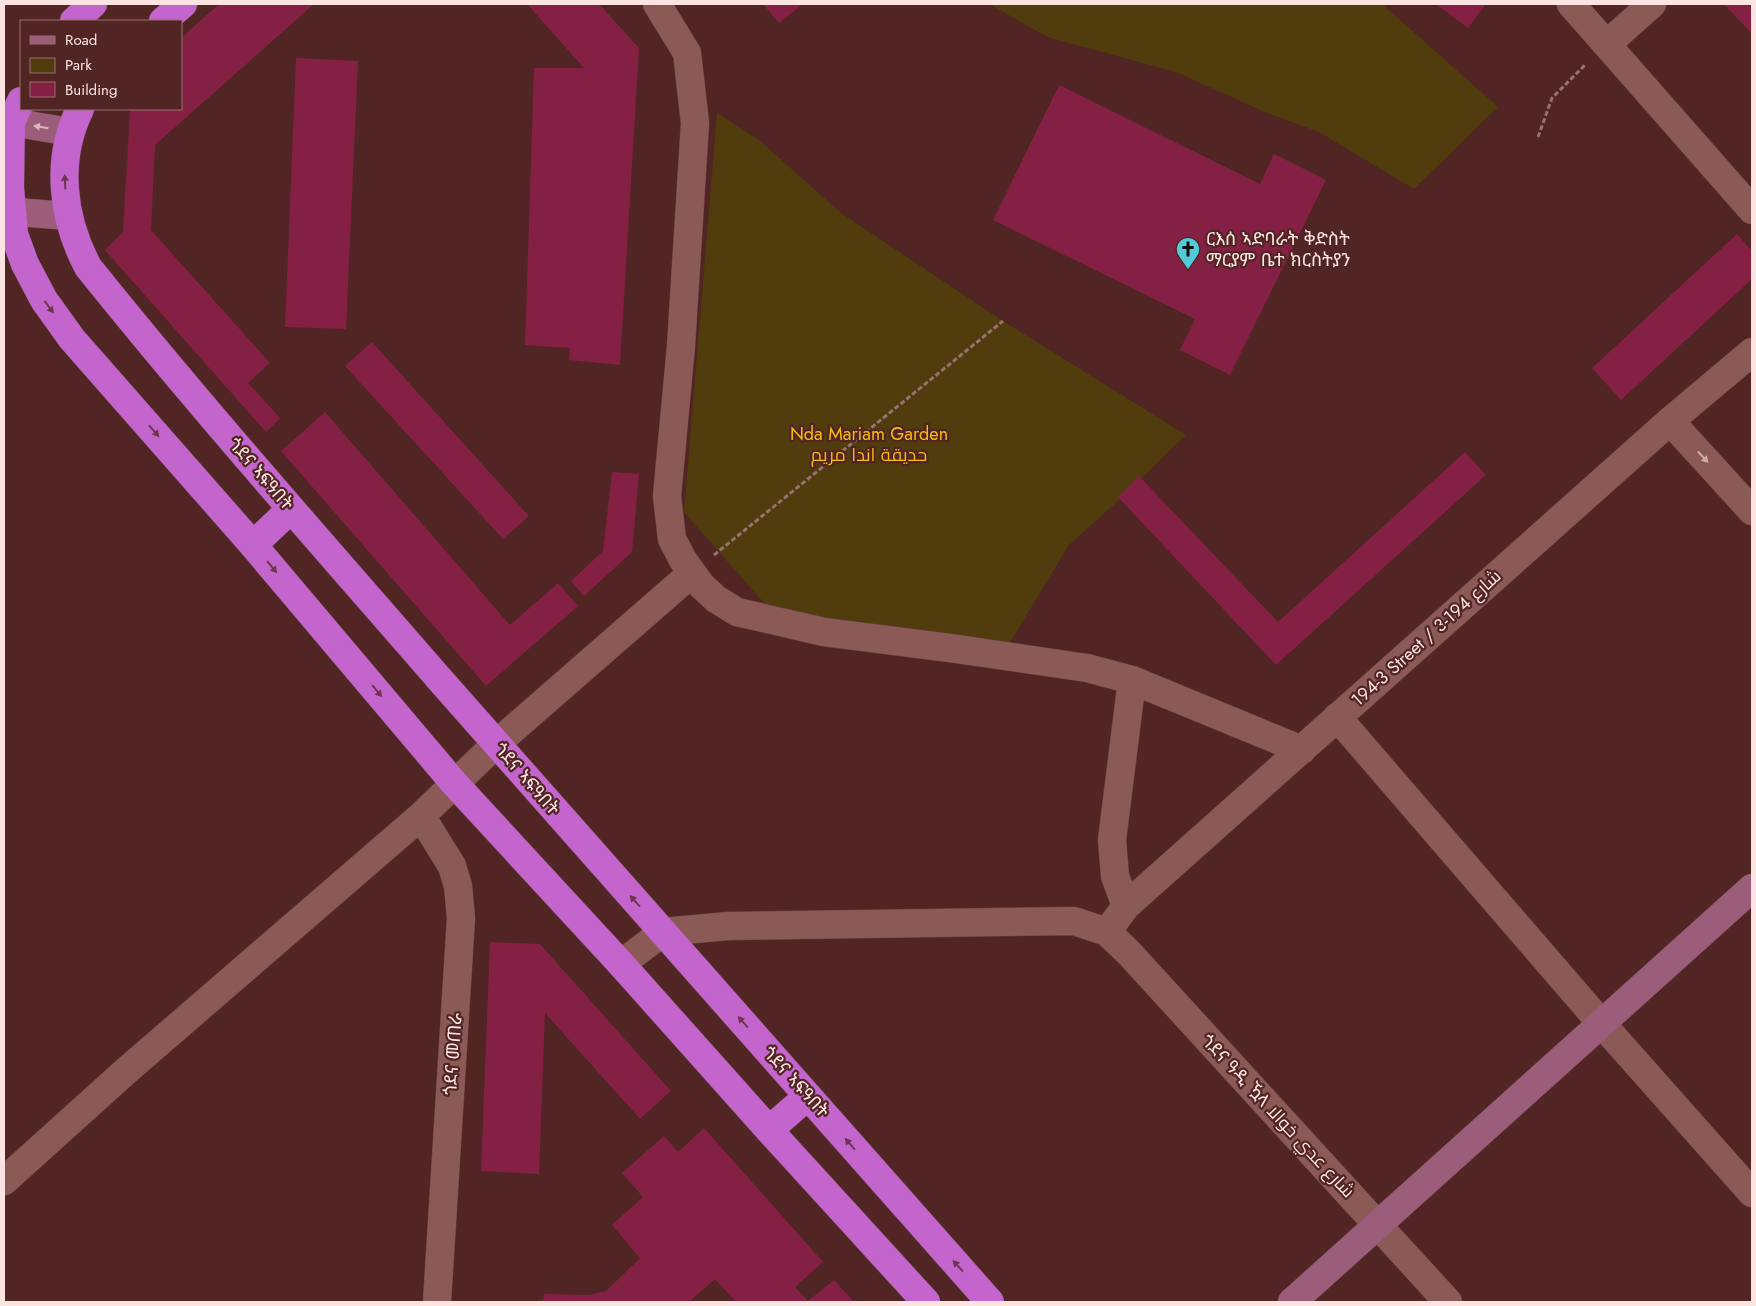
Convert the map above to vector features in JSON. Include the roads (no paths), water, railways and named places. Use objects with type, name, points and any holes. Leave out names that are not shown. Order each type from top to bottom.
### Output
[{"type":"highway","points":[[75,20],[93,4]]},
{"type":"highway","points":[[164,20],[183,4]]},
{"type":"highway","points":[[12,116],[8,211],[14,234],[25,264],[44,300],[72,339],[253,545],[454,783],[621,964],[926,1302]]},
{"type":"highway","name":"ጎደና ኣፍዓበት","points":[[75,120],[66,155],[64,172],[68,216],[77,246],[88,267],[147,340],[291,509],[496,744],[990,1302]]},
{"type":"highway","points":[[253,545],[291,509]]},
{"type":"highway","points":[[769,1130],[808,1096]]},
{"type":"street","points":[[657,4],[688,53],[695,123],[682,346],[667,496],[672,539],[701,585],[716,599],[737,612],[824,632],[1087,668],[1132,680],[1302,750]]},
{"type":"street","points":[[1571,4],[1752,210]]},
{"type":"street","points":[[1607,44],[1652,4]]},
{"type":"street","points":[[12,116],[75,120]]},
{"type":"street","points":[[8,211],[68,216]]},
{"type":"street","name":"194-3 Street / شارع 194-3","points":[[1106,932],[1126,906],[1670,421],[1752,352]]},
{"type":"street","points":[[1670,421],[1752,510]]},
{"type":"street","points":[[4,1181],[126,1071],[421,816],[496,744],[692,573]]},
{"type":"street","points":[[1126,906],[1115,876],[1112,840],[1132,680]]},
{"type":"street","points":[[1337,717],[1601,1023],[1752,1193]]},
{"type":"street","name":"ጎደና መጠራ","points":[[421,816],[452,866],[458,886],[461,918],[437,1302]]},
{"type":"street","points":[[1292,1302],[1752,888]]},
{"type":"street","points":[[621,964],[663,932],[728,926],[1074,921],[1106,932]]},
{"type":"street","name":"ጎደና ዓዲ ዃላ شارع عدي خوالا","points":[[1106,932],[1129,953],[1448,1302]]},
{"type":"place","name":"ርእሰ ኣድባራት ቅድስት ማርያም ቤተ ክርስትያን","points":[[1188,270]]},
{"type":"park label","name":"Nda Mariam Garden حديقة اندا مريم","points":[[869,444]]}]
